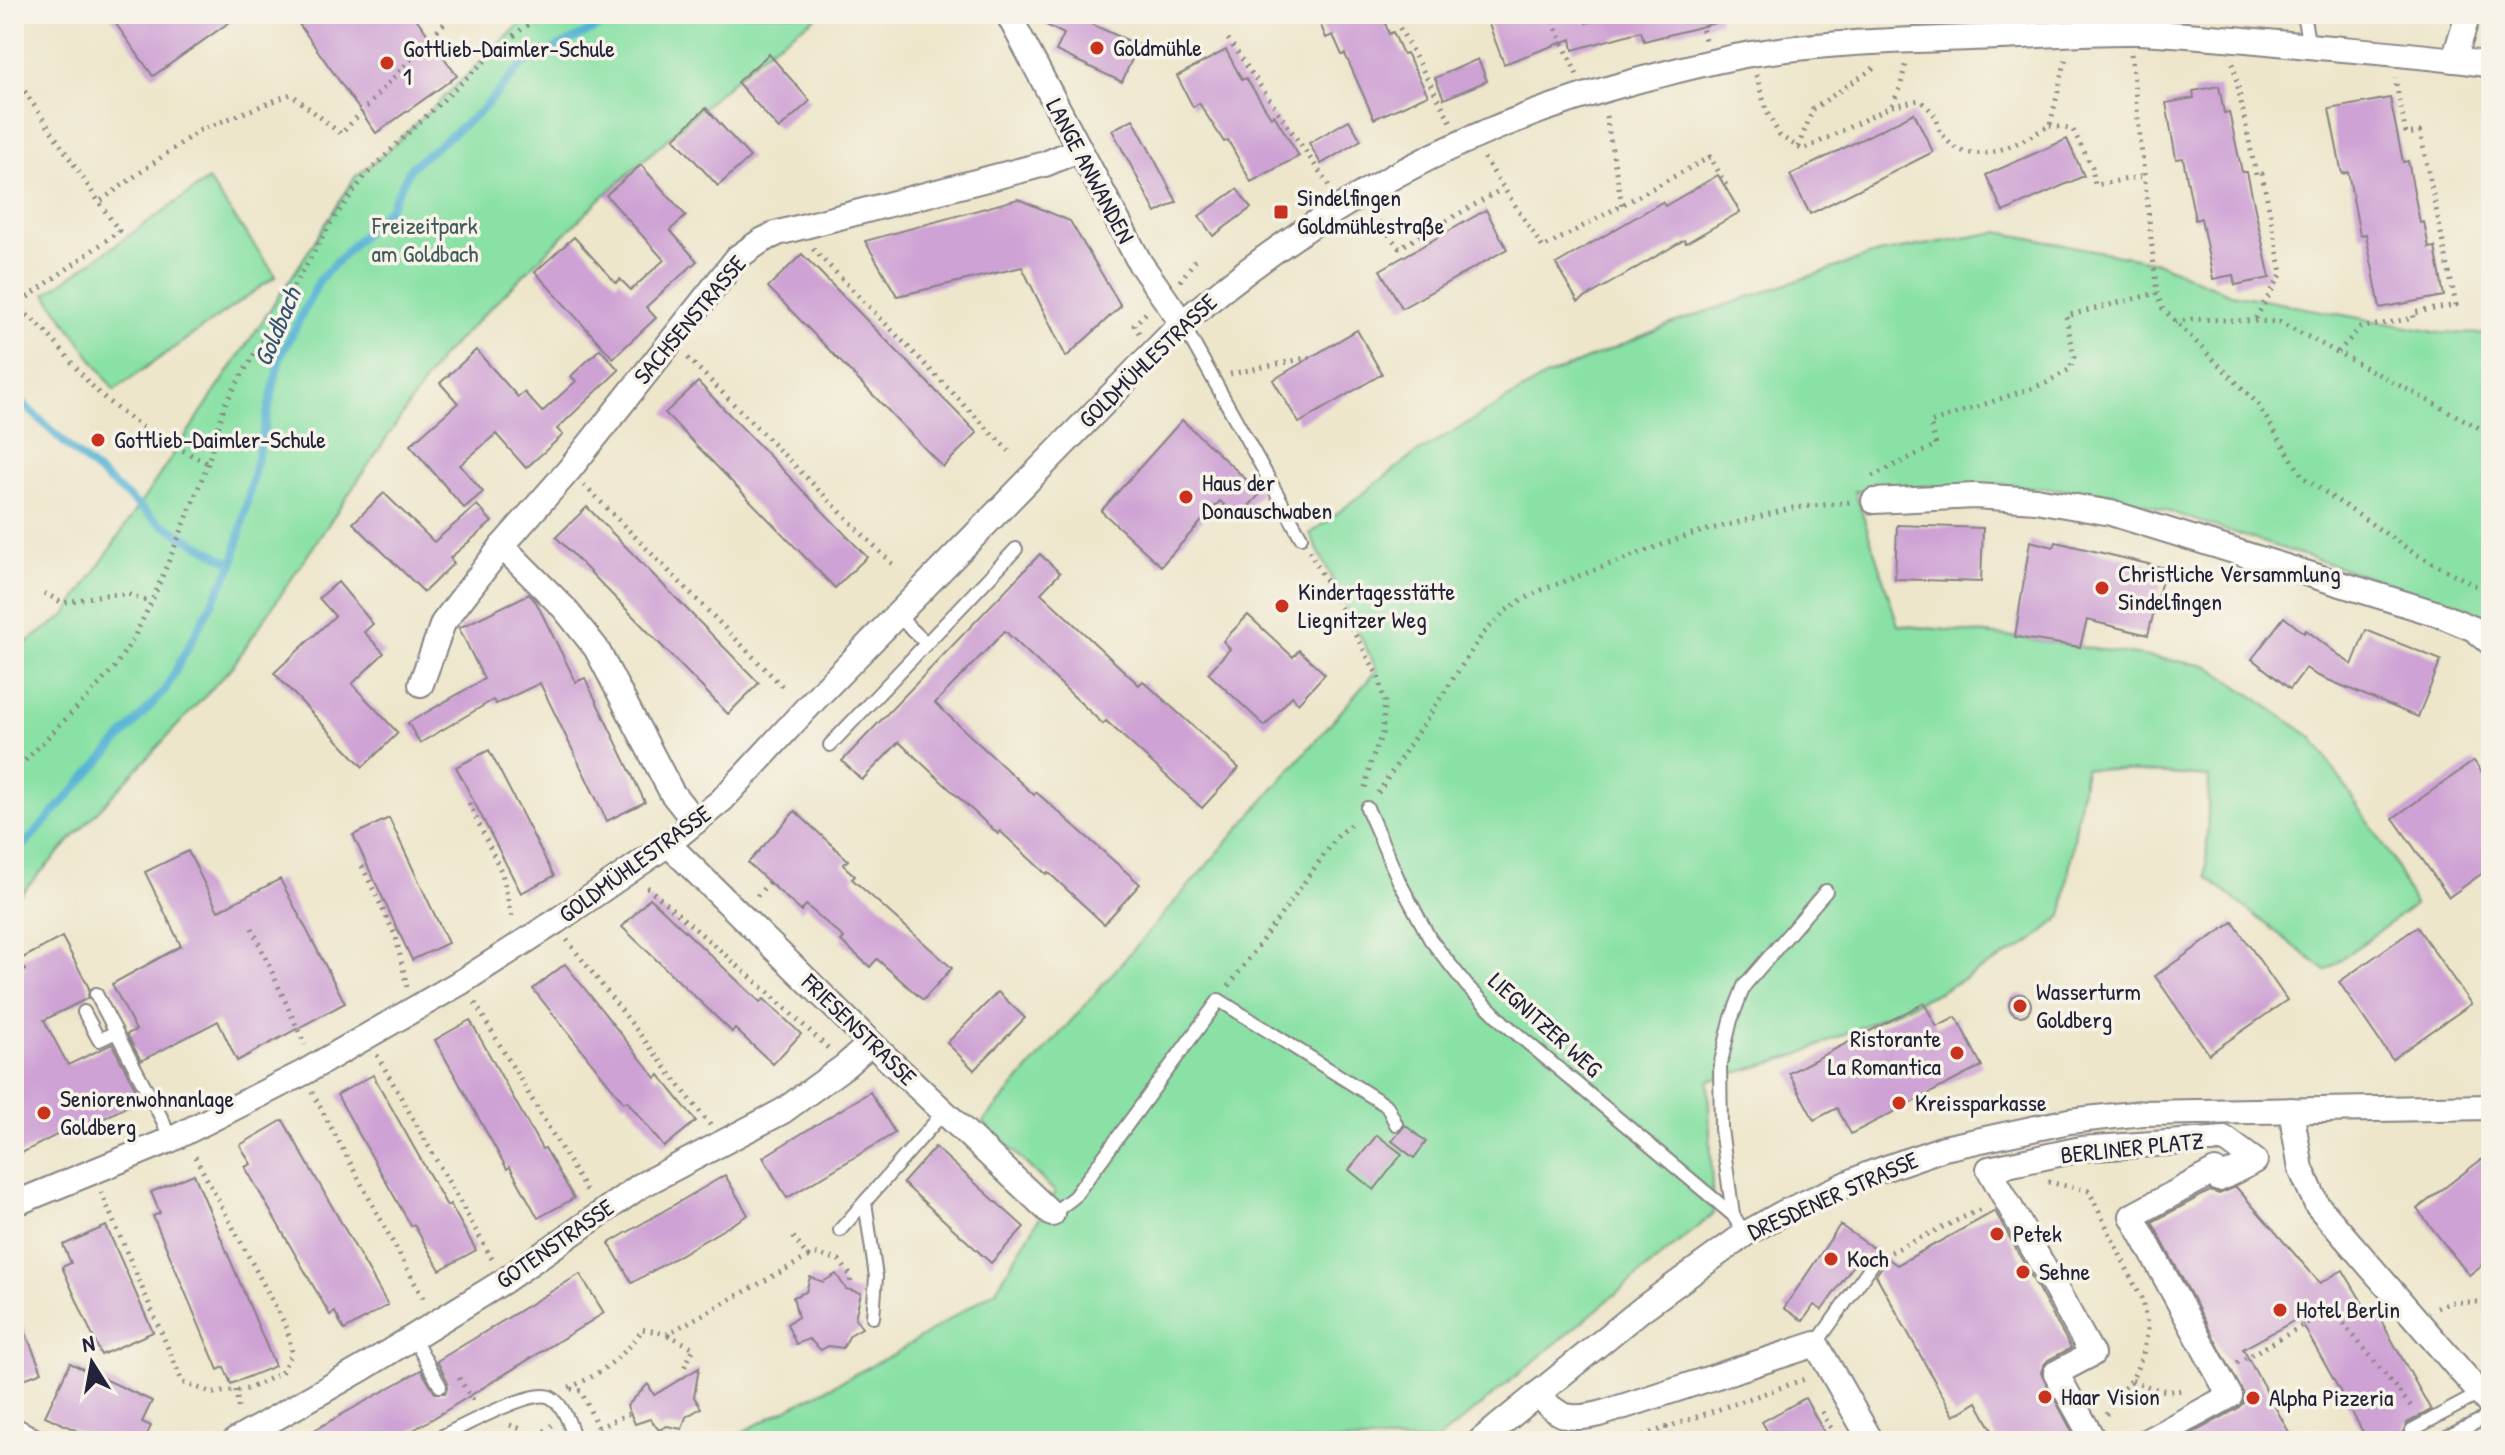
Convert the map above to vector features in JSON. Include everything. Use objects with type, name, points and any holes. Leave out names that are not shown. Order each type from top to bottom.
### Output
[{"type":"street","name":"LANGE ANWANDEN","points":[[1008,14],[1140,263],[1182,323]]},
{"type":"street","points":[[2454,60],[2468,14]]},
{"type":"street","name":"GOLDMÜHLESTRASSE","points":[[16,1195],[181,1145],[427,1003],[555,922],[668,844],[722,800],[815,699],[1182,323],[1261,259],[1341,205],[1471,147],[1528,113],[1585,94],[1710,62],[1803,47],[1904,39],[2129,33],[2154,29],[2491,65]]},
{"type":"street","name":"SACHSENSTRASSE","points":[[421,684],[443,623],[738,257],[761,241],[793,228],[1045,164],[1078,150]]},
{"type":"street","points":[[1874,501],[1975,496],[2036,500],[2111,513],[2438,614],[2474,629],[2491,643]]},
{"type":"street","points":[[502,546],[564,608],[596,648],[672,793],[695,822]]},
{"type":"street","name":"FRIESENSTRASSE","points":[[668,844],[871,1043],[1052,1214]]},
{"type":"street","name":"GOTENSTRASSE","points":[[235,1441],[504,1281],[640,1186],[783,1111],[871,1043]]},
{"type":"street","name":"DRESDENER STRASSE","points":[[1480,1441],[1642,1309],[1739,1224],[1783,1213],[1869,1174],[1944,1148],[2069,1121],[2142,1113],[2491,1107]]},
{"type":"street","points":[[2291,1110],[2301,1169],[2317,1205],[2485,1400]]},
{"type":"street","name":"BERLINER PLATZ","points":[[1989,1169],[2081,1149],[2225,1139],[2255,1161],[2219,1179],[2215,1171],[2132,1216],[2230,1396],[2147,1441]]},
{"type":"street","points":[[1989,1169],[2092,1354],[2056,1373],[2094,1441]]},
{"type":"street","points":[[1537,1394],[1553,1412],[1579,1419],[1816,1344],[1871,1441]]},
{"type":"street","points":[[14,1430],[34,1441]]},
{"type":"lane","points":[[2303,14],[2309,46]]},
{"type":"lane","points":[[1182,323],[1301,537]]},
{"type":"lane","points":[[830,745],[1016,549]]},
{"type":"lane","points":[[897,615],[926,643]]},
{"type":"lane","name":"LIEGNITZER WEG","points":[[1367,808],[1399,881],[1430,939],[1467,986],[1504,1023],[1739,1224]]},
{"type":"lane","points":[[1739,1224],[1721,1129],[1720,1066],[1731,1020],[1744,986],[1826,891]]},
{"type":"lane","points":[[96,994],[163,1121],[181,1145]]},
{"type":"lane","points":[[1052,1214],[1074,1197],[1219,1000],[1387,1106],[1396,1124]]},
{"type":"lane","points":[[84,1012],[99,1040],[116,1032]]},
{"type":"lane","points":[[840,1230],[944,1112]]},
{"type":"lane","points":[[1980,1138],[1989,1169]]},
{"type":"lane","points":[[865,1202],[876,1277],[873,1317]]},
{"type":"lane","points":[[1816,1344],[1876,1259]]},
{"type":"lane","points":[[413,1337],[440,1386]]},
{"type":"lane","points":[[433,1441],[520,1400],[541,1396],[550,1397],[558,1404],[571,1427],[574,1441]]},
{"type":"lane","points":[[2412,1430],[2485,1400]]},
{"type":"lane","points":[[2439,1441],[2491,1415]]},
{"type":"path","points":[[99,202],[198,131],[291,94],[341,134],[453,14]]},
{"type":"path","points":[[14,772],[114,668],[151,603],[208,463],[225,404],[324,234],[364,177],[477,68],[523,28],[547,14]]},
{"type":"path","points":[[1392,14],[1471,147],[1543,248],[1710,157],[1729,190]]},
{"type":"path","points":[[1550,14],[1585,94]]},
{"type":"path","points":[[2129,33],[2157,293],[2163,309],[2257,403],[2303,477],[2414,553],[2491,594]]},
{"type":"path","points":[[2228,38],[2256,175],[2262,174],[2282,273],[2254,321]]},
{"type":"path","points":[[1228,39],[1341,205]]},
{"type":"path","points":[[2050,125],[2067,59]]},
{"type":"path","points":[[1892,106],[1906,65]]},
{"type":"path","points":[[1798,147],[1813,109],[1875,67]]},
{"type":"path","points":[[1756,75],[1767,112],[1780,136],[1803,150],[1892,106],[1919,100],[1934,113],[1943,136],[1958,149],[1974,155],[2018,144],[2050,125],[2073,130],[2092,167],[2095,185],[2145,176]]},
{"type":"path","points":[[14,80],[119,231],[24,300],[24,338],[16,355]]},
{"type":"path","points":[[2338,352],[2360,328],[2414,318],[2413,313],[2456,305],[2420,132],[2406,134],[2398,93]]},
{"type":"path","points":[[1605,109],[1622,205]]},
{"type":"path","points":[[1372,212],[1399,248],[1502,189]]},
{"type":"path","points":[[793,228],[1009,451]]},
{"type":"path","points":[[1179,282],[1196,259]]},
{"type":"path","points":[[1871,474],[1936,445],[1930,423],[2046,383],[2070,369],[2074,357],[2066,316],[2157,293]]},
{"type":"path","points":[[14,306],[113,405],[169,444],[208,463]]},
{"type":"path","points":[[1144,340],[1134,325],[1152,308]]},
{"type":"path","points":[[2175,322],[2192,319],[2280,322],[2491,434]]},
{"type":"path","points":[[670,340],[895,567]]},
{"type":"path","points":[[1243,370],[1311,357]]},
{"type":"path","points":[[569,470],[782,686]]},
{"type":"path","points":[[1219,1000],[1337,837],[1367,808],[1482,635],[1504,612],[1544,589],[1688,535],[1793,508],[1832,502],[1874,501]]},
{"type":"path","points":[[1301,537],[1378,676],[1385,702],[1382,734],[1364,784]]},
{"type":"path","points":[[44,593],[63,603],[102,595],[128,594],[151,603]]},
{"type":"path","points":[[469,803],[502,873],[514,927]]},
{"type":"path","points":[[362,866],[396,937],[408,992]]},
{"type":"path","points":[[652,892],[811,1031]]},
{"type":"path","points":[[252,928],[307,1049]]},
{"type":"path","points":[[567,940],[706,1119]]},
{"type":"path","points":[[473,1000],[589,1195]]},
{"type":"path","points":[[377,1054],[488,1251]]},
{"type":"path","points":[[311,1090],[436,1323]]},
{"type":"path","points":[[107,1207],[183,1383],[214,1393],[248,1389],[281,1373],[292,1353],[287,1328],[181,1145]]},
{"type":"path","points":[[1876,1259],[2005,1198],[2036,1179],[2089,1191],[2142,1300],[2148,1330],[2143,1354],[2132,1380],[2118,1394],[2105,1419]]},
{"type":"path","points":[[792,1235],[808,1257]]},
{"type":"path","points":[[667,1334],[816,1254],[839,1260],[851,1276],[850,1285]]},
{"type":"path","points":[[2413,1318],[2452,1302],[2491,1302]]},
{"type":"path","points":[[2132,1380],[2151,1388],[2175,1392],[2217,1374],[2332,1309],[2412,1409],[2425,1402]]},
{"type":"path","points":[[561,1384],[570,1388],[599,1370],[626,1350],[642,1329],[667,1334],[694,1348],[684,1368]]},
{"type":"path","points":[[1628,1441],[1830,1368]]},
{"type":"path","points":[[455,1372],[480,1412]]},
{"type":"path","points":[[598,1428],[630,1413]]},
{"type":"path","points":[[1666,1427],[1673,1441]]},
{"type":"path","points":[[540,1434],[551,1441]]},
{"type":"green space","name":"Freizeitpark am Goldbach","points":[[531,14],[821,14],[765,52],[600,199],[442,356],[232,667],[14,901],[14,651],[66,615],[355,177],[384,154]]},
{"type":"green space","points":[[208,180],[276,276],[114,390],[46,294]]},
{"type":"green space","points":[[1998,232],[2156,262],[2231,294],[2440,333],[2491,334],[2491,632],[2472,618],[2385,582],[2115,494],[2006,485],[1855,491],[1898,625],[2015,637],[2209,666],[2313,738],[2393,859],[2414,905],[2326,971],[2206,877],[2209,777],[2085,768],[2062,916],[2030,943],[1939,992],[1798,1055],[1708,1081],[1713,1214],[1437,1441],[725,1441],[896,1353],[996,1290],[1055,1192],[983,1122],[1377,670],[1310,534],[1412,456],[1545,377],[1673,323],[1878,253]]},
{"type":"building","points":[[109,14],[241,14],[153,76]]},
{"type":"building","name":"Gottlieb-Daimler-Schule 1","points":[[292,14],[413,14],[457,76],[376,133]]},
{"type":"building","name":"Goldmühle","points":[[1025,14],[1069,14],[1138,45],[1122,82],[1056,51],[1064,34]]},
{"type":"building","points":[[1316,14],[1382,14],[1389,34],[1393,32],[1428,95],[1374,119],[1345,54],[1342,55],[1333,35],[1326,38]]},
{"type":"building","points":[[1485,14],[1585,14],[1586,23],[1618,14],[1719,14],[1720,22],[1644,41],[1641,31],[1573,50],[1571,39],[1504,64]]},
{"type":"building","points":[[1226,50],[1242,80],[1246,78],[1271,117],[1274,115],[1299,156],[1251,182],[1228,140],[1224,142],[1199,103],[1193,107],[1177,76]]},
{"type":"building","points":[[769,54],[810,101],[779,129],[737,82]]},
{"type":"building","points":[[1478,59],[1487,81],[1444,99],[1435,78]]},
{"type":"building","points":[[2219,86],[2224,113],[2229,112],[2242,172],[2247,172],[2270,278],[2235,285],[2233,275],[2213,279],[2201,218],[2195,220],[2183,158],[2176,159],[2166,103],[2194,98],[2193,91]]},
{"type":"building","points":[[2390,98],[2403,162],[2408,161],[2420,223],[2424,222],[2429,248],[2435,247],[2444,296],[2380,308],[2366,234],[2360,235],[2348,172],[2342,174],[2329,109]]},
{"type":"building","points":[[706,108],[750,157],[718,186],[674,138]]},
{"type":"building","points":[[1914,113],[1933,152],[1810,214],[1790,175]]},
{"type":"building","points":[[1133,119],[1177,202],[1156,213],[1112,130]]},
{"type":"building","points":[[1349,120],[1361,140],[1321,164],[1309,143]]},
{"type":"building","points":[[2067,139],[2084,176],[2003,212],[1986,175]]},
{"type":"building","points":[[641,165],[686,216],[670,230],[697,261],[646,307],[656,318],[613,358],[535,272],[574,237],[616,283],[620,279],[631,290],[664,260],[606,195]]},
{"type":"building","points":[[1718,175],[1740,212],[1686,243],[1684,240],[1578,302],[1556,264],[1662,202],[1665,206]]},
{"type":"building","points":[[1237,189],[1251,208],[1213,236],[1199,216]]},
{"type":"building","points":[[1018,199],[1070,221],[1121,306],[1066,357],[1022,267],[897,296],[865,241]]},
{"type":"building","points":[[1486,210],[1507,249],[1402,308],[1380,270]]},
{"type":"building","points":[[802,254],[977,433],[943,467],[768,287]]},
{"type":"building","points":[[1357,330],[1382,374],[1299,423],[1273,380]]},
{"type":"building","points":[[600,349],[619,370],[557,429],[563,435],[526,468],[496,434],[460,465],[483,492],[464,508],[410,445],[458,403],[440,383],[476,350],[518,397],[524,392],[542,412],[576,381],[571,376]]},
{"type":"building","points":[[698,382],[867,557],[835,588],[665,413]]},
{"type":"building","name":"Haus der Donauschwaben","points":[[1182,420],[1261,493],[1238,518],[1220,501],[1161,566],[1101,511]]},
{"type":"building","points":[[384,493],[434,542],[477,505],[492,522],[450,558],[454,563],[424,592],[353,523]]},
{"type":"building","points":[[587,507],[759,683],[728,714],[556,537]]},
{"type":"building","points":[[1897,525],[1983,528],[1981,582],[1895,579]]},
{"type":"building","name":"Christliche Versammlung Sindelfingen","points":[[2030,541],[2054,547],[2056,542],[2165,568],[2148,635],[2087,620],[2080,647],[2015,637]]},
{"type":"building","points":[[1040,554],[1060,573],[1041,593],[1139,685],[1143,681],[1239,768],[1202,808],[1106,721],[1103,724],[1005,631],[935,703],[1034,795],[1036,792],[1140,884],[1104,924],[1000,831],[998,834],[899,742],[862,780],[842,761]]},
{"type":"building","points":[[338,582],[373,624],[364,632],[384,653],[352,684],[398,733],[363,767],[274,673],[335,616],[319,598]]},
{"type":"building","points":[[529,594],[536,602],[576,682],[585,678],[645,802],[607,821],[540,683],[496,704],[493,700],[420,743],[408,723],[484,679],[459,628]]},
{"type":"building","points":[[1248,615],[1293,657],[1299,650],[1325,674],[1298,703],[1292,696],[1265,726],[1208,673],[1230,649],[1223,641]]},
{"type":"building","points":[[2284,617],[2352,665],[2366,630],[2441,660],[2418,717],[2316,675],[2306,668],[2290,689],[2252,659]]},
{"type":"building","points":[[489,750],[554,876],[521,893],[456,767]]},
{"type":"building","points":[[2474,761],[2491,786],[2491,867],[2449,897],[2393,818]]},
{"type":"building","points":[[795,811],[848,860],[843,865],[855,876],[852,879],[952,968],[923,1000],[877,959],[870,967],[841,941],[844,938],[806,905],[801,911],[748,863]]},
{"type":"building","points":[[389,818],[448,943],[412,960],[353,835]]},
{"type":"building","points":[[188,851],[218,911],[280,879],[345,1003],[237,1061],[218,1021],[141,1061],[127,1034],[136,1030],[112,984],[181,946],[145,872]]},
{"type":"building","points":[[650,898],[760,1002],[764,999],[801,1034],[773,1064],[735,1029],[732,1032],[622,927]]},
{"type":"building","points":[[2233,922],[2287,1000],[2209,1054],[2155,976]]},
{"type":"building","points":[[2417,927],[2471,1004],[2392,1059],[2339,982]]},
{"type":"building","points":[[62,937],[89,988],[88,998],[44,1020],[68,1065],[112,1044],[141,1099],[66,1138],[62,1132],[20,1154],[14,1142],[14,976],[25,970],[19,960]]},
{"type":"building","points":[[565,964],[656,1078],[659,1075],[696,1121],[664,1147],[627,1101],[624,1103],[533,989]]},
{"type":"building","points":[[998,992],[1025,1018],[974,1070],[947,1043]]},
{"type":"building","name":"Wasserturm Goldberg","points":[[2020,994],[2028,997],[2031,1005],[2028,1013],[2020,1016],[2012,1013],[2009,1005],[2012,997]]},
{"type":"building","points":[[1924,1003],[1937,1027],[1956,1017],[1982,1066],[1851,1134],[1837,1108],[1814,1120],[1789,1073]]},
{"type":"building","points":[[470,1020],[542,1149],[545,1148],[574,1198],[538,1218],[435,1040]]},
{"type":"building","points":[[373,1075],[447,1206],[450,1204],[476,1250],[440,1270],[414,1225],[411,1226],[337,1095]]},
{"type":"building","points":[[870,1092],[895,1133],[787,1198],[763,1157]]},
{"type":"building","points":[[283,1120],[388,1305],[344,1330],[335,1312],[330,1315],[245,1167],[251,1164],[240,1145]]},
{"type":"building","points":[[1405,1125],[1426,1142],[1414,1158],[1392,1141]]},
{"type":"building","points":[[1377,1135],[1402,1154],[1374,1190],[1349,1170]]},
{"type":"building","points":[[935,1147],[1024,1227],[991,1263],[903,1183]]},
{"type":"building","points":[[2491,1152],[2491,1258],[2469,1275],[2417,1209]]},
{"type":"building","points":[[194,1174],[275,1366],[231,1384],[224,1367],[218,1370],[153,1216],[160,1213],[151,1192]]},
{"type":"building","points":[[725,1175],[748,1215],[632,1283],[609,1243]]},
{"type":"building","name":"Hotel Berlin","points":[[2236,1187],[2320,1283],[2343,1270],[2368,1312],[2374,1308],[2431,1410],[2407,1423],[2403,1432],[2388,1441],[2368,1441],[2299,1318],[2243,1349],[2294,1441],[2178,1441],[2237,1409],[2245,1396],[2152,1222],[2210,1191],[2219,1194]]},
{"type":"building","points":[[1995,1211],[2071,1348],[2048,1360],[2041,1373],[2077,1441],[1998,1441],[1977,1402],[1954,1416],[1876,1275],[1884,1264],[1884,1256],[1897,1265]]},
{"type":"building","points":[[1840,1225],[1876,1250],[1866,1257],[1863,1252],[1822,1310],[1814,1305],[1803,1321],[1784,1308]]},
{"type":"building","points":[[106,1226],[153,1332],[101,1355],[62,1267],[71,1263],[63,1245]]},
{"type":"building","points":[[580,1274],[604,1313],[429,1421],[394,1441],[295,1441],[421,1370],[435,1393],[445,1393],[448,1382],[437,1361]]},
{"type":"building","points":[[836,1274],[846,1289],[861,1293],[855,1318],[862,1328],[850,1335],[843,1348],[828,1346],[821,1350],[809,1339],[796,1344],[787,1324],[798,1317],[793,1297],[806,1292],[810,1277],[823,1282]]},
{"type":"building","points":[[14,1305],[42,1372],[14,1383]]},
{"type":"building","points":[[70,1363],[152,1401],[142,1422],[151,1426],[144,1441],[99,1441],[45,1416]]},
{"type":"building","points":[[699,1368],[694,1397],[701,1408],[686,1417],[682,1429],[667,1426],[659,1430],[650,1419],[635,1424],[627,1406],[648,1384],[654,1395]]},
{"type":"building","points":[[1805,1398],[1829,1441],[1773,1441],[1762,1422]]},
{"type":"waterway","name":"Goldbach","points":[[14,856],[165,690],[233,564],[280,358],[320,279],[390,207],[411,167],[481,111],[523,64],[598,27],[612,14]]},
{"type":"waterway","points":[[14,395],[73,451],[158,522],[233,564]]},
{"type":"place","name":"Goldmühle","points":[[1097,48]]},
{"type":"place","name":"Gottlieb-Daimler-Schule 1","points":[[387,63]]},
{"type":"place","name":"Sindelfingen Goldmühlestraße","points":[[1281,212]]},
{"type":"place","name":"Gottlieb-Daimler-Schule","points":[[98,440]]},
{"type":"place","name":"Haus der Donauschwaben","points":[[1186,497]]},
{"type":"place","name":"Christliche Versammlung Sindelfingen","points":[[2102,588]]},
{"type":"place","name":"Kindertagesstätte Liegnitzer Weg","points":[[1282,606]]},
{"type":"place","name":"Wasserturm Goldberg","points":[[2020,1006]]},
{"type":"place","name":"Ristorante La Romantica","points":[[1957,1053]]},
{"type":"place","name":"Kreissparkasse","points":[[1899,1103]]},
{"type":"place","name":"Seniorenwohnanlage Goldberg","points":[[44,1113]]},
{"type":"place","name":"Petek","points":[[1997,1234]]},
{"type":"place","name":"Koch","points":[[1831,1259]]},
{"type":"place","name":"Sehne","points":[[2023,1272]]},
{"type":"place","name":"Hotel Berlin","points":[[2280,1310]]},
{"type":"place","name":"Haar Vision","points":[[2045,1397]]},
{"type":"place","name":"Alpha Pizzeria","points":[[2253,1398]]}]
